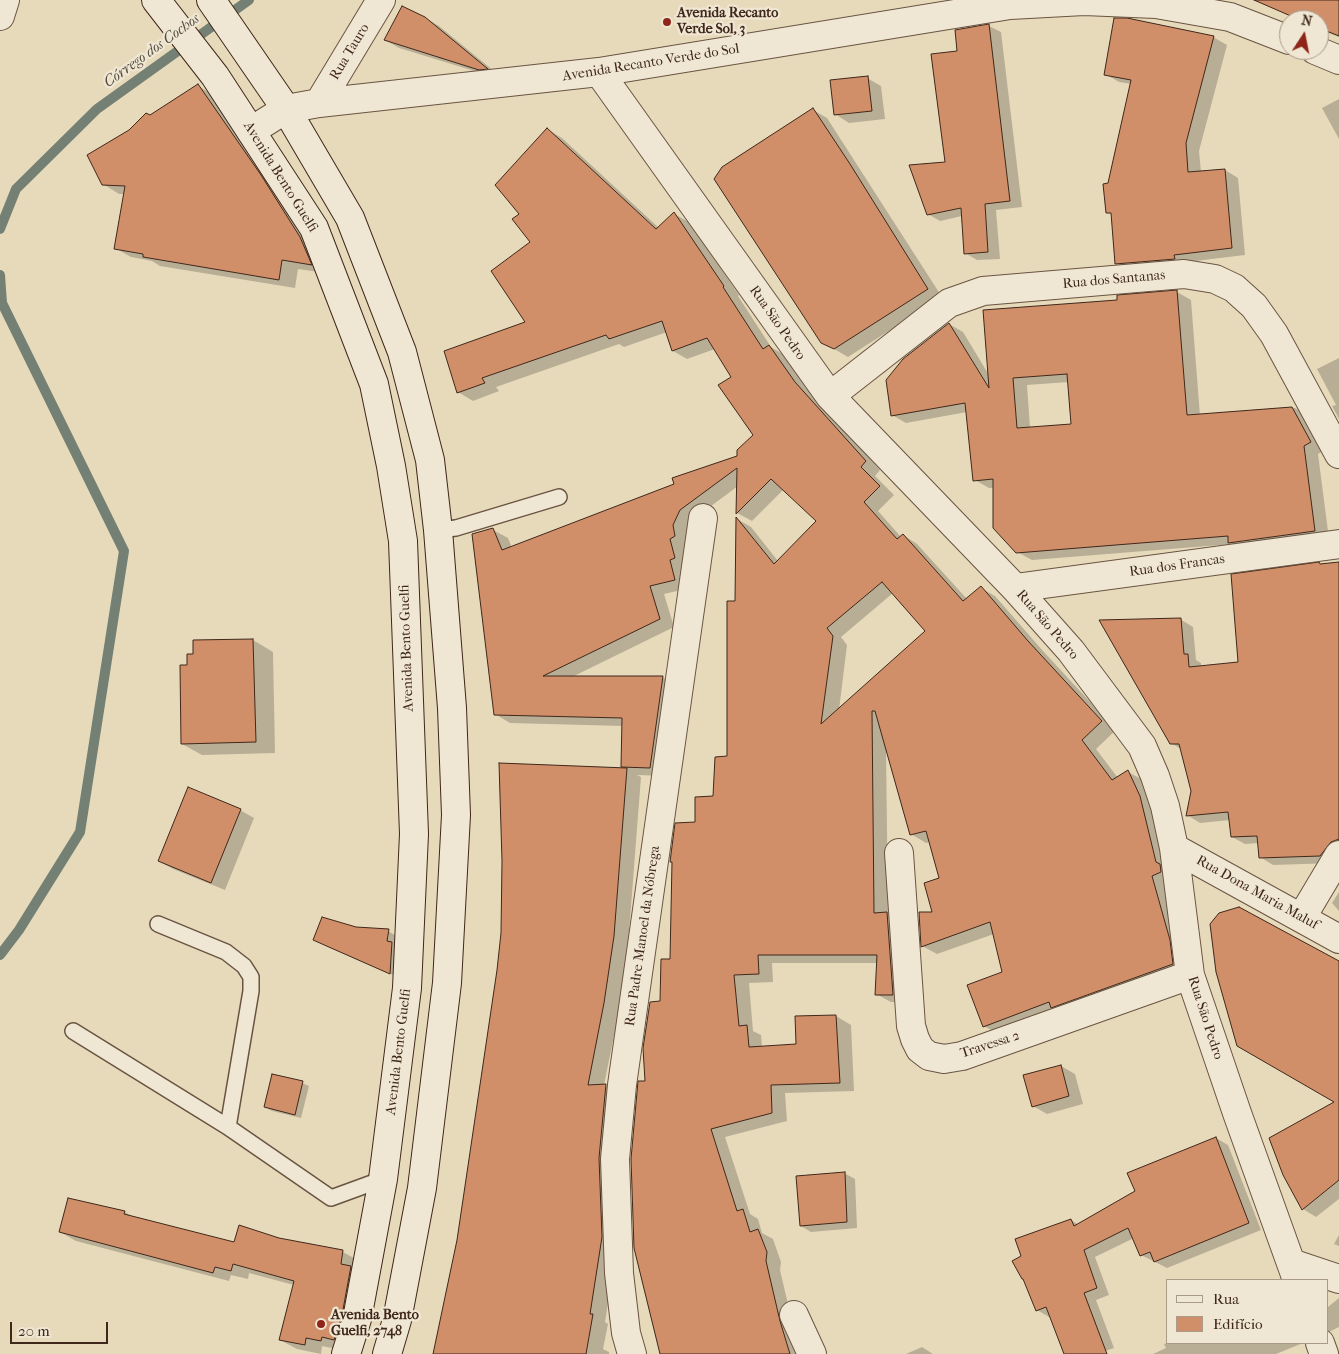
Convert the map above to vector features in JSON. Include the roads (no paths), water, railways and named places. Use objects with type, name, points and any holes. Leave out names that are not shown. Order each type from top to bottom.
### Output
[{"type":"street","points":[[0,16],[5,0]]},
{"type":"street","name":"Avenida Bento Guelfi","points":[[156,0],[215,76],[314,228],[374,384],[392,466],[403,541],[414,834],[407,988],[383,1179],[357,1319],[346,1354]]},
{"type":"street","points":[[212,0],[286,109],[350,218],[402,352],[430,460],[438,530],[452,708],[456,815],[446,983],[422,1188],[397,1320],[387,1354]]},
{"type":"street","name":"Rua Tauro","points":[[319,103],[381,0]]},
{"type":"street","name":"Avenida Recanto Verde do Sol","points":[[251,131],[286,109],[319,103],[599,72],[1010,5],[1084,1],[1156,4],[1230,17],[1279,36]]},
{"type":"street","name":"Rua São Pedro","points":[[599,72],[830,396],[1015,588],[1071,651],[1142,746],[1156,776],[1174,848],[1190,975],[1294,1271]]},
{"type":"street","name":"Rua dos Santanas","points":[[830,396],[948,303],[983,291],[1184,274],[1215,279],[1234,288],[1254,306],[1274,334],[1339,454]]},
{"type":"street","name":"Rua Padre Manoel da Nóbrega","points":[[632,1354],[626,1333],[619,1273],[615,1159],[622,1085],[703,518]]},
{"type":"street","name":"Rua dos Francas","points":[[1015,588],[1339,544]]},
{"type":"street","name":"Rua Dona Maria Maluf","points":[[1174,848],[1339,939]]},
{"type":"street","name":"Travessa 2","points":[[899,853],[911,1026],[920,1048],[929,1056],[944,1059],[962,1056],[1190,975]]},
{"type":"street","points":[[1302,917],[1339,855]]},
{"type":"street","points":[[1294,1271],[1339,1279]]},
{"type":"street","points":[[794,1315],[812,1354]]},
{"type":"lane","points":[[438,530],[456,528],[559,497]]},
{"type":"lane","points":[[158,924],[226,952],[244,966],[250,977],[251,991],[228,1127]]},
{"type":"lane","points":[[73,1031],[228,1127],[331,1198],[383,1179]]},
{"type":"waterway","name":"Córrego dos Cochos","points":[[0,229],[16,189],[97,109],[249,0]]},
{"type":"waterway","points":[[0,275],[2,303],[124,551],[80,832],[19,930],[0,955]]},
{"type":"place","name":"Avenida Recanto Verde Sol, 3","points":[[667,22]]},
{"type":"place","name":"Avenida Bento Guelfi, 2748","points":[[321,1324]]}]
